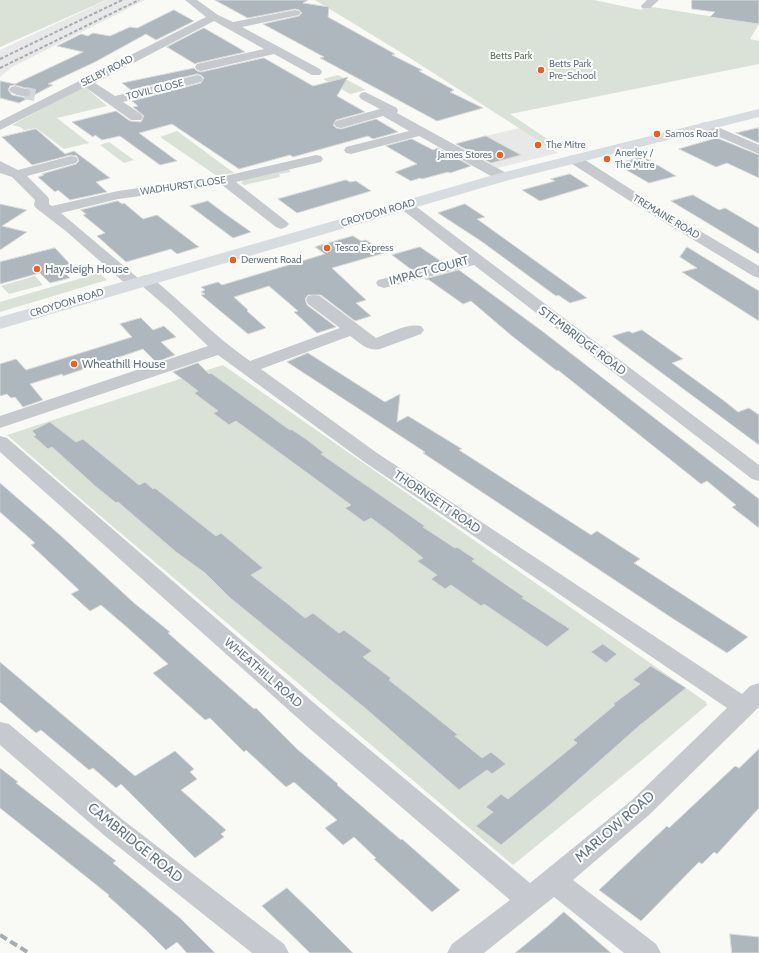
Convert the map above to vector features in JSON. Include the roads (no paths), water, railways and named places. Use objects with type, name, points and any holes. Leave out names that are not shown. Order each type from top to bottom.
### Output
[{"type":"main road","name":"CROYDON ROAD","points":[[0,323],[139,281],[503,177],[759,113]]},
{"type":"street","points":[[192,1],[206,0]]},
{"type":"street","points":[[192,1],[214,16],[316,72]]},
{"type":"street","points":[[232,26],[296,14]]},
{"type":"street","name":"SELBY ROAD","points":[[0,126],[214,16]]},
{"type":"street","name":"TOVIL CLOSE","points":[[112,101],[275,50]]},
{"type":"street","name":"TOVIL CLOSE","points":[[86,82],[136,117]]},
{"type":"street","points":[[25,93],[52,100]]},
{"type":"street","points":[[341,124],[392,110],[365,96]]},
{"type":"street","points":[[385,112],[503,177]]},
{"type":"street","points":[[706,126],[759,150]]},
{"type":"street","points":[[351,150],[421,132]]},
{"type":"street","name":"WADHURST CLOSE","points":[[50,211],[118,195],[225,180],[316,159]]},
{"type":"street","name":"TREMAINE ROAD","points":[[574,159],[638,200],[759,273]]},
{"type":"street","points":[[6,170],[71,160]]},
{"type":"street","points":[[288,166],[300,175]]},
{"type":"street","points":[[6,170],[42,199],[41,205],[139,281]]},
{"type":"street","points":[[225,180],[281,224]]},
{"type":"street","name":"STEMBRIDGE ROAD","points":[[405,205],[475,260],[759,475]]},
{"type":"street","name":"IMPACT COURT","points":[[384,283],[475,260]]},
{"type":"street","name":"THORNSETT ROAD","points":[[139,281],[176,306],[220,348],[370,457],[754,699]]},
{"type":"street","points":[[314,300],[374,345],[415,330]]},
{"type":"street","points":[[248,368],[352,329]]},
{"type":"street","points":[[0,422],[220,348]]},
{"type":"street","name":"WHEATHILL ROAD","points":[[0,442],[319,722],[530,900]]},
{"type":"street","name":"MARLOW ROAD","points":[[462,953],[530,900],[640,808],[754,699]]},
{"type":"street","name":"CAMBRIDGE ROAD","points":[[0,731],[114,828],[274,953]]},
{"type":"street","points":[[554,880],[646,953]]},
{"type":"tunnel","points":[[25,93],[35,95]]},
{"type":"railway","points":[[0,59],[122,0]]},
{"type":"railway","points":[[0,68],[139,0]]},
{"type":"railway","points":[[0,935],[29,953]]},
{"type":"place","name":"Betts Park Pre-School","points":[[541,70]]},
{"type":"place","name":"Samos Road","points":[[657,134]]},
{"type":"place","name":"The Mitre","points":[[538,145]]},
{"type":"place","name":"James Stores","points":[[500,155]]},
{"type":"place","name":"Anerley / The Mitre","points":[[607,159]]},
{"type":"place","name":"Tesco Express","points":[[327,248]]},
{"type":"place","name":"Derwent Road","points":[[233,260]]},
{"type":"place","name":"Haysleigh House","points":[[37,269]]},
{"type":"place","name":"Wheathill House","points":[[74,364]]},
{"type":"park label","name":"Betts Park","points":[[511,56]]}]
